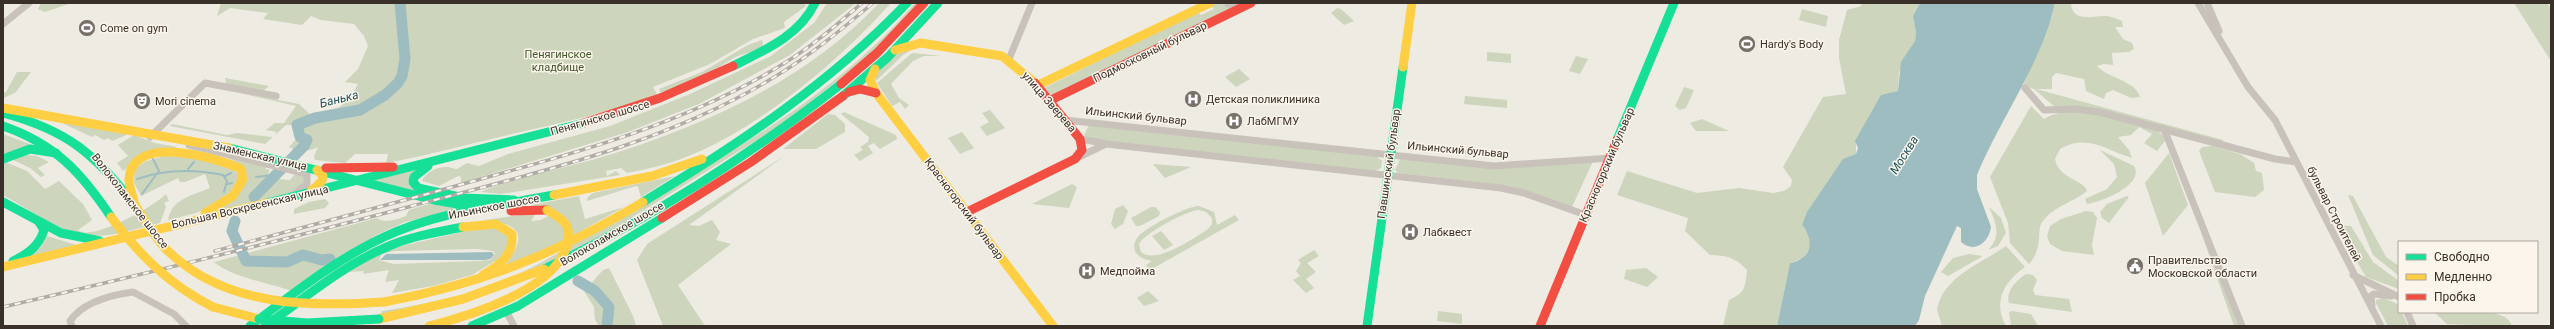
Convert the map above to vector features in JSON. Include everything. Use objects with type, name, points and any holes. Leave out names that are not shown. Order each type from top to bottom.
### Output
[{"type":"main road","name":"Пенягинское шоссе","points":[[358,181],[602,119],[675,93],[775,45],[803,23],[812,12],[815,3]]},
{"type":"main road","name":"Волоколамское шоссе","points":[[3,113],[48,125],[83,144],[99,160],[135,205],[157,237],[179,260],[203,277],[232,290],[256,298],[302,304],[348,305],[384,302],[447,290],[502,274],[566,246],[756,132],[811,93],[848,62],[907,3]]},
{"type":"main road","name":"Волоколамское шоссе","points":[[3,126],[41,140],[63,155],[91,186],[111,217],[145,263],[170,285],[213,307],[262,322],[307,323],[379,319],[448,306],[516,284],[588,249],[669,201],[747,152],[823,99],[877,53],[924,3]]},
{"type":"main road","points":[[472,326],[506,312],[558,283],[764,153],[848,93],[895,50],[938,3]]},
{"type":"main road","name":"Подмосковный бульвар","points":[[1036,86],[1210,3]]},
{"type":"main road","name":"Подмосковный бульвар","points":[[1049,101],[1251,3]]},
{"type":"main road","name":"Павшинский бульвар","points":[[1367,326],[1412,3]]},
{"type":"main road","name":"Красногорский бульвар","points":[[1540,326],[1611,158],[1674,3]]},
{"type":"main road","points":[[922,22],[918,34],[921,39],[930,44]]},
{"type":"main road","points":[[895,50],[908,45],[930,44],[995,54],[1009,59]]},
{"type":"main road","name":"улица Зверева","points":[[1009,59],[1036,86],[1080,138],[1082,150],[1076,159]]},
{"type":"main road","name":"Красногорский бульвар","points":[[875,69],[870,80],[876,93],[1053,326]]},
{"type":"main road","points":[[848,93],[860,89],[876,93]]},
{"type":"main road","name":"Знаменская улица","points":[[3,108],[151,133],[317,170],[434,200],[458,204],[490,204],[514,200]]},
{"type":"main road","name":"Ильинское шоссе","points":[[250,326],[387,234],[416,224],[672,170],[711,155],[756,132]]},
{"type":"main road","points":[[3,158],[30,149],[63,155]]},
{"type":"main road","points":[[135,205],[129,184],[131,172],[138,163],[157,153],[171,151],[188,153],[230,163],[241,169],[242,184],[228,201],[176,224]]},
{"type":"main road","points":[[669,201],[764,153]]},
{"type":"main road","points":[[967,212],[1076,159]]},
{"type":"main road","points":[[295,165],[336,169],[372,169],[441,160]]},
{"type":"main road","points":[[441,160],[420,171],[414,177],[414,185],[426,190],[464,198],[514,200],[549,196]]},
{"type":"main road","points":[[306,193],[317,188],[322,181],[323,176],[317,170]]},
{"type":"main road","name":"Большая Воскресенская улица","points":[[3,266],[358,181]]},
{"type":"main road","points":[[3,202],[72,238],[111,240]]},
{"type":"main road","points":[[354,255],[385,239],[434,225],[523,209],[547,210],[556,213],[566,222],[570,235],[566,250],[553,266],[514,296],[484,310],[429,326]]},
{"type":"main road","points":[[3,266],[29,254],[41,242],[44,230],[39,222]]},
{"type":"main road","points":[[262,322],[356,263],[393,244],[415,237],[476,225],[496,224],[510,231],[514,238],[514,247],[506,260],[485,274],[447,290]]},
{"type":"main road","points":[[262,322],[288,326]]},
{"type":"street","points":[[3,24],[29,3]]},
{"type":"street","points":[[1009,59],[1032,3]]},
{"type":"street","points":[[1227,3],[1232,7],[1240,8]]},
{"type":"street","points":[[2198,3],[2248,87],[2264,106]]},
{"type":"street","points":[[2206,3],[2218,29],[2264,106]]},
{"type":"street","points":[[151,133],[205,84],[276,96]]},
{"type":"street","points":[[2026,88],[2044,110],[2067,108],[2093,111],[2275,160],[2296,162]]},
{"type":"street","name":"бульвар Строителей","points":[[2264,106],[2275,120],[2353,275],[2381,326]]},
{"type":"street","name":"Ильинский бульвар","points":[[1065,120],[1391,155],[1515,166],[1611,158]]},
{"type":"street","points":[[2164,129],[2242,326]]},
{"type":"street","points":[[1080,138],[1106,144],[1514,190],[1586,215]]},
{"type":"street","points":[[1076,159],[1106,144]]},
{"type":"street","points":[[281,199],[300,190],[308,181],[307,174],[295,165]]},
{"type":"street","name":"бульвар Строителей","points":[[2353,275],[2369,285],[2394,293],[2398,296]]},
{"type":"street","points":[[72,326],[70,321],[74,315],[98,300],[135,292],[174,314],[186,326]]},
{"type":"street","points":[[2372,310],[2370,299],[2374,294],[2390,295],[2398,301]]},
{"type":"street","points":[[506,312],[514,326]]},
{"type":"street","points":[[2407,313],[2413,326]]},
{"type":"green space","points":[[41,3],[71,3],[45,12],[38,9]]},
{"type":"green space","name":"Пенягинское кладбище","points":[[221,3],[804,3],[806,6],[784,22],[785,28],[753,39],[710,64],[653,87],[657,94],[640,101],[587,116],[402,160],[386,163],[388,154],[355,154],[345,163],[315,160],[314,156],[318,147],[304,151],[289,147],[297,138],[293,125],[286,125],[274,136],[277,132],[266,130],[275,123],[284,123],[296,106],[236,92],[299,104],[311,115],[334,110],[349,98],[358,84],[345,82],[358,69],[368,46],[364,36],[354,24],[321,20],[311,16],[302,25],[263,19],[268,13],[230,8],[217,16]]},
{"type":"green space","points":[[827,3],[856,3],[790,55],[699,104],[628,132],[461,183],[461,177],[458,176],[439,186],[422,181],[429,172],[436,169],[447,167],[457,169],[467,163],[479,166],[508,154],[610,126],[690,94],[771,56],[814,23]]},
{"type":"green space","points":[[879,3],[891,3],[823,70],[770,111],[742,129],[714,144],[679,160],[657,166],[627,173],[621,168],[606,171],[607,176],[616,171],[620,175],[501,194],[481,192],[500,185],[637,146],[713,116],[785,79],[850,31]]},
{"type":"green space","points":[[915,3],[919,3],[873,52],[783,124],[586,246],[472,295],[380,315],[382,311],[467,294],[499,283],[567,248],[758,135],[792,112],[857,62],[887,34]]},
{"type":"green space","points":[[1216,3],[1224,3],[1232,10],[1051,96],[1044,88],[1197,12],[1201,15],[1214,9],[1211,6]]},
{"type":"green space","points":[[1862,3],[1920,3],[1913,16],[1916,33],[1915,41],[1899,72],[1898,91],[1893,93],[1856,143],[1856,154],[1847,159],[1802,225],[1809,236],[1811,246],[1804,258],[1790,263],[1777,326],[1723,326],[1729,300],[1742,292],[1744,289],[1747,270],[1735,260],[1710,255],[1685,231],[1688,218],[1617,195],[1627,171],[1697,193],[1739,188],[1773,193],[1784,191],[1791,186],[1792,180],[1783,167],[1823,97],[1846,94],[1839,58],[1839,40],[1847,10],[1861,6]]},
{"type":"green space","points":[[2055,3],[2071,3],[2072,10],[2075,14],[2080,16],[2107,16],[2122,21],[2123,27],[2115,27],[2123,39],[2132,43],[2134,49],[2129,52],[2112,53],[2113,65],[2104,64],[2097,66],[2108,74],[2133,87],[2140,97],[2131,98],[2113,90],[2106,93],[2104,99],[2086,91],[2084,79],[2056,73],[2052,77],[2052,89],[2036,89],[2223,140],[2224,142],[2171,129],[2055,107],[2034,89],[2023,86],[2052,16]]},
{"type":"green space","points":[[2514,3],[2547,3],[2551,9],[2551,61]]},
{"type":"green space","points":[[1337,8],[1341,9],[1354,21],[1344,25],[1331,13]]},
{"type":"green space","points":[[1802,9],[1828,16],[1826,27],[1799,20]]},
{"type":"green space","points":[[762,40],[763,45],[759,48],[736,57],[688,84],[660,92],[659,89],[702,72],[748,45]]},
{"type":"green space","points":[[911,50],[903,55],[876,81],[875,75],[899,51]]},
{"type":"green space","points":[[1487,52],[1511,54],[1511,63],[1487,61]]},
{"type":"green space","points":[[912,53],[942,56],[924,56],[913,61],[891,84],[899,98],[909,105],[905,109],[900,102],[892,106],[877,83]]},
{"type":"green space","points":[[1576,56],[1588,59],[1580,74],[1569,71]]},
{"type":"green space","points":[[1239,69],[1250,79],[1236,87],[1225,77]]},
{"type":"green space","points":[[17,72],[31,72],[15,93],[3,98],[3,93],[6,92]]},
{"type":"green space","points":[[225,78],[269,86],[263,91],[226,84]]},
{"type":"green space","points":[[1684,87],[1694,90],[1686,108],[1680,110],[1675,106]]},
{"type":"green space","points":[[1465,96],[1507,100],[1507,108],[1464,104]]},
{"type":"green space","points":[[2031,106],[2044,119],[2056,114],[2070,112],[2099,114],[2156,130],[2163,135],[2165,141],[2157,151],[2144,143],[2152,134],[2139,127],[2131,135],[2118,137],[2129,150],[2132,158],[2088,143],[2070,145],[2060,149],[2055,159],[2057,166],[2066,175],[2085,187],[2087,191],[2058,208],[2043,221],[2040,229],[2037,251],[2029,264],[2010,243],[2008,223],[1990,177]]},
{"type":"green space","points":[[990,110],[1005,128],[987,136],[980,127],[989,122],[982,113]]},
{"type":"green space","points":[[844,112],[896,135],[897,139],[880,149],[874,143],[868,146],[873,153],[860,161],[854,155],[863,150],[860,147],[868,142],[869,137],[841,114]]},
{"type":"green space","points":[[828,114],[835,115],[845,124],[845,132],[816,149],[783,149]]},
{"type":"green space","points":[[1702,119],[1729,131],[1696,131],[1690,123]]},
{"type":"green space","points":[[60,122],[129,134],[112,141],[108,138],[104,140],[95,135],[92,137]]},
{"type":"green space","points":[[172,124],[227,135],[237,133],[273,137],[265,144],[170,126]]},
{"type":"green space","points":[[1089,125],[1376,156],[1382,161],[1381,168],[1374,172],[1090,140],[1084,135]]},
{"type":"green space","points":[[962,132],[974,148],[960,154],[948,138]]},
{"type":"green space","points":[[3,134],[35,146],[6,154],[3,152]]},
{"type":"green space","points":[[134,135],[155,143],[177,147],[131,165],[123,171],[117,163],[128,156],[118,145]]},
{"type":"green space","points":[[1413,142],[1422,145],[1490,152],[1490,156],[1418,149],[1409,144]]},
{"type":"green space","points":[[2212,146],[2240,154],[2254,163],[2256,171],[2262,173],[2264,190],[2255,197],[2215,192],[2199,151],[2202,147]]},
{"type":"green space","points":[[2100,150],[2134,166],[2136,173],[2128,186],[2102,200],[2087,204],[2085,199],[2107,189],[2117,177],[2114,164]]},
{"type":"green space","points":[[209,152],[268,165],[265,169],[270,170],[261,187],[249,197],[259,197],[277,179],[290,180],[296,173],[304,176],[305,181],[293,192],[218,211],[247,178],[243,167],[238,163]]},
{"type":"green space","points":[[173,153],[209,160],[228,167],[235,171],[239,176],[237,186],[231,194],[211,207],[200,212],[168,220],[170,213],[178,202],[210,188],[205,174],[185,182],[180,182],[178,178],[141,196],[134,183],[135,169],[144,162]]},
{"type":"green space","points":[[2169,153],[2188,205],[2163,236],[2145,183]]},
{"type":"green space","points":[[25,155],[37,156],[49,162],[38,168],[45,175],[41,177],[30,168],[11,159]]},
{"type":"green space","points":[[786,155],[689,225],[699,226],[712,220],[720,232],[716,240],[731,244],[678,285],[705,326],[663,326],[637,260],[647,244]]},
{"type":"green space","points":[[1400,159],[1495,167],[1593,161],[1572,207],[1510,186],[1398,173],[1395,170]]},
{"type":"green space","points":[[3,161],[27,171],[45,189],[59,181],[83,204],[92,220],[78,230],[85,232],[96,231],[123,221],[150,206],[166,194],[169,201],[164,203],[166,207],[160,223],[104,236],[75,233],[54,224],[3,195]]},
{"type":"green space","points":[[1153,164],[1191,167],[1165,178]]},
{"type":"green space","points":[[416,169],[408,183],[413,189],[419,192],[372,181]]},
{"type":"green space","points":[[675,176],[641,197],[638,187],[636,186],[587,201],[588,197],[593,193]]},
{"type":"green space","points":[[1072,184],[1077,187],[1069,208],[1032,204]]},
{"type":"green space","points":[[2348,195],[2353,196],[2386,257],[2398,265],[2398,275],[2373,255]]},
{"type":"green space","points":[[579,196],[585,219],[624,207],[560,243],[503,269],[515,249],[518,241],[518,235],[509,225],[485,220],[536,213],[531,221],[541,220],[548,216],[531,205]]},
{"type":"green space","points":[[2127,196],[2129,197],[2109,223],[2102,218],[2100,212],[2107,204]]},
{"type":"green space","points":[[325,199],[329,203],[325,208],[294,214],[294,209],[309,202]]},
{"type":"green space","points":[[429,204],[464,208],[405,222],[376,235],[292,291],[240,275],[221,267],[214,262],[377,218],[384,221],[395,220],[406,216],[409,210]]},
{"type":"green space","points":[[1123,205],[1128,211],[1123,224],[1115,229],[1111,224],[1115,209]]},
{"type":"green space","points":[[1199,206],[1214,212],[1217,225],[1235,215],[1239,220],[1150,270],[1146,265],[1152,261],[1138,255],[1134,249],[1137,238],[1157,223],[1176,213]],"holes":[[[1199,210],[1206,212],[1212,218],[1212,224],[1208,229],[1194,238],[1165,253],[1148,255],[1141,252],[1139,244],[1149,234],[1157,229],[1176,218],[1193,211]]]},
{"type":"green space","points":[[1151,207],[1155,207],[1160,212],[1159,216],[1140,226],[1136,226],[1131,218]]},
{"type":"green space","points":[[1989,207],[2001,218],[2006,233],[1998,246],[1988,250],[1995,240],[1996,234],[1994,218]]},
{"type":"green space","points":[[2086,211],[2093,212],[2097,218],[2092,245],[2094,255],[2062,251],[2050,244],[2047,236],[2050,226],[2061,219]]},
{"type":"green space","points":[[2335,225],[2351,226],[2373,262],[2398,280],[2398,289],[2366,277]]},
{"type":"green space","points":[[495,228],[509,237],[505,255],[472,275],[433,286],[392,293],[399,280],[385,282],[389,270],[363,274],[364,271],[349,272],[384,250],[475,229]],"holes":[[[476,249],[493,251],[495,254],[490,260],[478,261],[394,264],[379,260],[382,254],[395,251]]]},
{"type":"green space","points":[[1161,231],[1173,245],[1164,250],[1152,236]]},
{"type":"green space","points":[[2201,232],[2207,242],[2238,326],[2234,326]]},
{"type":"green space","points":[[47,236],[80,246],[25,259],[40,248]]},
{"type":"green space","points":[[2006,246],[2025,267],[2012,279],[2003,292],[2000,308],[2006,326],[1942,326],[1937,310],[1941,298],[1947,288],[1964,272]]},
{"type":"green space","points":[[1314,250],[1319,256],[1307,263],[1316,272],[1306,279],[1314,288],[1306,293],[1293,280],[1300,276],[1296,271],[1301,263],[1298,260]]},
{"type":"green space","points":[[1969,254],[1983,256],[1948,276],[1941,272],[1953,258]]},
{"type":"green space","points":[[609,268],[634,318],[636,326],[599,326],[595,320],[594,307],[584,291],[603,270]]},
{"type":"green space","points":[[1646,268],[1658,277],[1647,287],[1624,279],[1626,270]]},
{"type":"green space","points":[[2026,274],[2033,275],[2037,280],[2033,290],[2035,295],[2069,299],[2072,312],[2009,303],[2008,299],[2010,290],[2019,279]]},
{"type":"green space","points":[[1148,291],[1159,301],[1144,306],[1137,298]]},
{"type":"green space","points":[[2383,298],[2398,304],[2398,313],[2402,313],[2408,326],[2388,326],[2376,303],[2376,300]]},
{"type":"green space","points":[[1438,311],[1462,314],[1462,324],[1437,321]]},
{"type":"green space","points":[[2012,311],[2031,314],[2038,326],[2011,326],[2009,312]]},
{"type":"green space","points":[[2435,313],[2493,313],[2508,319],[2512,326],[2447,324]]},
{"type":"water","name":"Москва","points":[[1920,3],[2055,3],[2049,26],[2040,48],[1977,175],[1977,189],[1991,227],[1990,232],[1984,242],[1980,245],[1971,247],[1961,242],[1961,228],[1957,226],[1925,296],[1919,320],[1915,326],[1777,326],[1790,263],[1803,258],[1809,248],[1809,237],[1802,225],[1807,212],[1843,159],[1856,154],[1858,148],[1855,141],[1881,95],[1898,91],[1901,62],[1915,41],[1916,33],[1913,16]]},
{"type":"water","points":[[492,252],[494,255],[490,259],[485,260],[380,260],[386,254]]},
{"type":"waterway","name":"Банька","points":[[254,197],[304,146],[307,140],[300,137],[297,125],[315,118],[360,110],[385,95],[398,83],[402,76],[405,59],[400,3]]},
{"type":"waterway","points":[[153,159],[159,171]]},
{"type":"waterway","points":[[188,169],[194,162]]},
{"type":"waterway","points":[[157,173],[190,171],[223,175],[227,181],[224,192]]},
{"type":"waterway","points":[[137,179],[157,173]]},
{"type":"waterway","points":[[142,194],[157,173]]},
{"type":"waterway","points":[[225,176],[231,173]]},
{"type":"waterway","points":[[256,177],[273,175]]},
{"type":"waterway","points":[[227,184],[232,183]]},
{"type":"waterway","name":"Банька","points":[[235,221],[232,231],[246,261],[287,262],[303,255],[322,260],[330,259]]},
{"type":"waterway","name":"Банька","points":[[578,281],[595,291],[609,307],[607,326]]},
{"type":"railway","points":[[215,251],[549,160],[667,121],[705,105],[778,67],[811,45],[862,3]]},
{"type":"railway","points":[[3,307],[208,258],[412,206],[552,168],[645,138],[734,100],[776,76],[814,51],[873,3]]},
{"type":"traffic: fast","points":[[733,66],[768,48],[792,33],[809,14],[815,3]]},
{"type":"traffic: fast","points":[[643,202],[749,136],[816,88],[878,33],[907,3]]},
{"type":"traffic: fast","points":[[843,96],[888,57],[938,3]]},
{"type":"traffic: fast","points":[[1617,140],[1674,3]]},
{"type":"traffic: fast","points":[[1367,326],[1403,67]]},
{"type":"traffic: fast","points":[[544,269],[599,242],[688,189],[785,126],[841,84]]},
{"type":"traffic: fast","points":[[3,113],[27,119],[47,127],[64,135],[79,145],[93,156],[135,205]]},
{"type":"traffic: fast","points":[[267,203],[584,123]]},
{"type":"traffic: fast","points":[[3,126],[38,140],[66,160],[78,172],[111,217]]},
{"type":"traffic: fast","points":[[229,148],[434,200],[458,204],[491,204]]},
{"type":"traffic: fast","points":[[3,159],[30,149],[56,153]]},
{"type":"traffic: fast","points":[[428,166],[414,177],[413,182],[418,188],[464,198],[514,200]]},
{"type":"traffic: fast","points":[[250,326],[325,271],[364,247],[385,237],[406,228],[442,217],[554,195]]},
{"type":"traffic: fast","points":[[3,202],[49,228],[61,233],[74,237],[100,241]]},
{"type":"traffic: fast","points":[[472,326],[518,306],[662,218]]},
{"type":"traffic: fast","points":[[13,261],[33,250],[40,241],[44,230],[39,222]]},
{"type":"traffic: fast","points":[[265,326],[340,272],[371,254],[406,240],[463,227]]},
{"type":"traffic: fast","points":[[259,319],[307,323],[379,319]]},
{"type":"traffic: slow","points":[[1036,86],[1210,3]]},
{"type":"traffic: slow","points":[[1403,67],[1412,3]]},
{"type":"traffic: slow","points":[[895,50],[921,43],[1002,56],[1035,83]]},
{"type":"traffic: slow","points":[[875,69],[870,80],[876,93],[1053,326]]},
{"type":"traffic: slow","points":[[3,108],[229,148]]},
{"type":"traffic: slow","points":[[134,202],[129,178],[134,165],[145,156],[178,152],[197,154],[214,158],[241,169],[243,179],[233,196],[205,213]]},
{"type":"traffic: slow","points":[[554,195],[652,176],[702,159]]},
{"type":"traffic: slow","points":[[311,191],[322,181],[323,176],[317,170]]},
{"type":"traffic: slow","points":[[384,302],[456,287],[519,266],[580,238],[643,202]]},
{"type":"traffic: slow","points":[[3,267],[267,203]]},
{"type":"traffic: slow","points":[[135,205],[155,235],[169,252],[191,270],[216,284],[242,294],[298,304],[327,305],[384,302]]},
{"type":"traffic: slow","points":[[429,326],[447,322],[491,306],[536,282],[553,268],[565,251],[570,233],[564,220],[547,210]]},
{"type":"traffic: slow","points":[[111,217],[133,246],[155,270],[181,290],[213,307]]},
{"type":"traffic: slow","points":[[463,227],[496,224],[512,234],[512,248],[509,254],[501,264],[483,275]]},
{"type":"traffic: slow","points":[[379,319],[422,310],[463,299],[524,278],[544,269]]},
{"type":"traffic: slow","points":[[213,307],[259,319]]},
{"type":"traffic: jam","points":[[841,84],[877,53],[924,3]]},
{"type":"traffic: jam","points":[[1049,101],[1251,3]]},
{"type":"traffic: jam","points":[[584,123],[622,112],[660,98],[733,66]]},
{"type":"traffic: jam","points":[[967,212],[1075,159],[1082,150],[1080,139],[1035,83]]},
{"type":"traffic: jam","points":[[849,92],[860,89],[876,93]]},
{"type":"traffic: jam","points":[[662,218],[751,162],[843,96]]},
{"type":"traffic: jam","points":[[1540,326],[1617,140]]},
{"type":"traffic: jam","points":[[326,168],[393,167]]},
{"type":"traffic: jam","points":[[511,211],[547,210]]},
{"type":"place","name":"Come on gym","points":[[87,28]]},
{"type":"place","name":"Hardy's Body","points":[[1747,44]]},
{"type":"place","name":"Детская поликлиника","points":[[1193,99]]},
{"type":"place","name":"Mori cinema","points":[[142,101]]},
{"type":"place","name":"ЛабМГМУ","points":[[1234,121]]},
{"type":"place","name":"Лабквест","points":[[1410,232]]},
{"type":"place","name":"Правительство Московской области","points":[[2135,266]]},
{"type":"place","name":"Медпойма","points":[[1087,271]]}]
